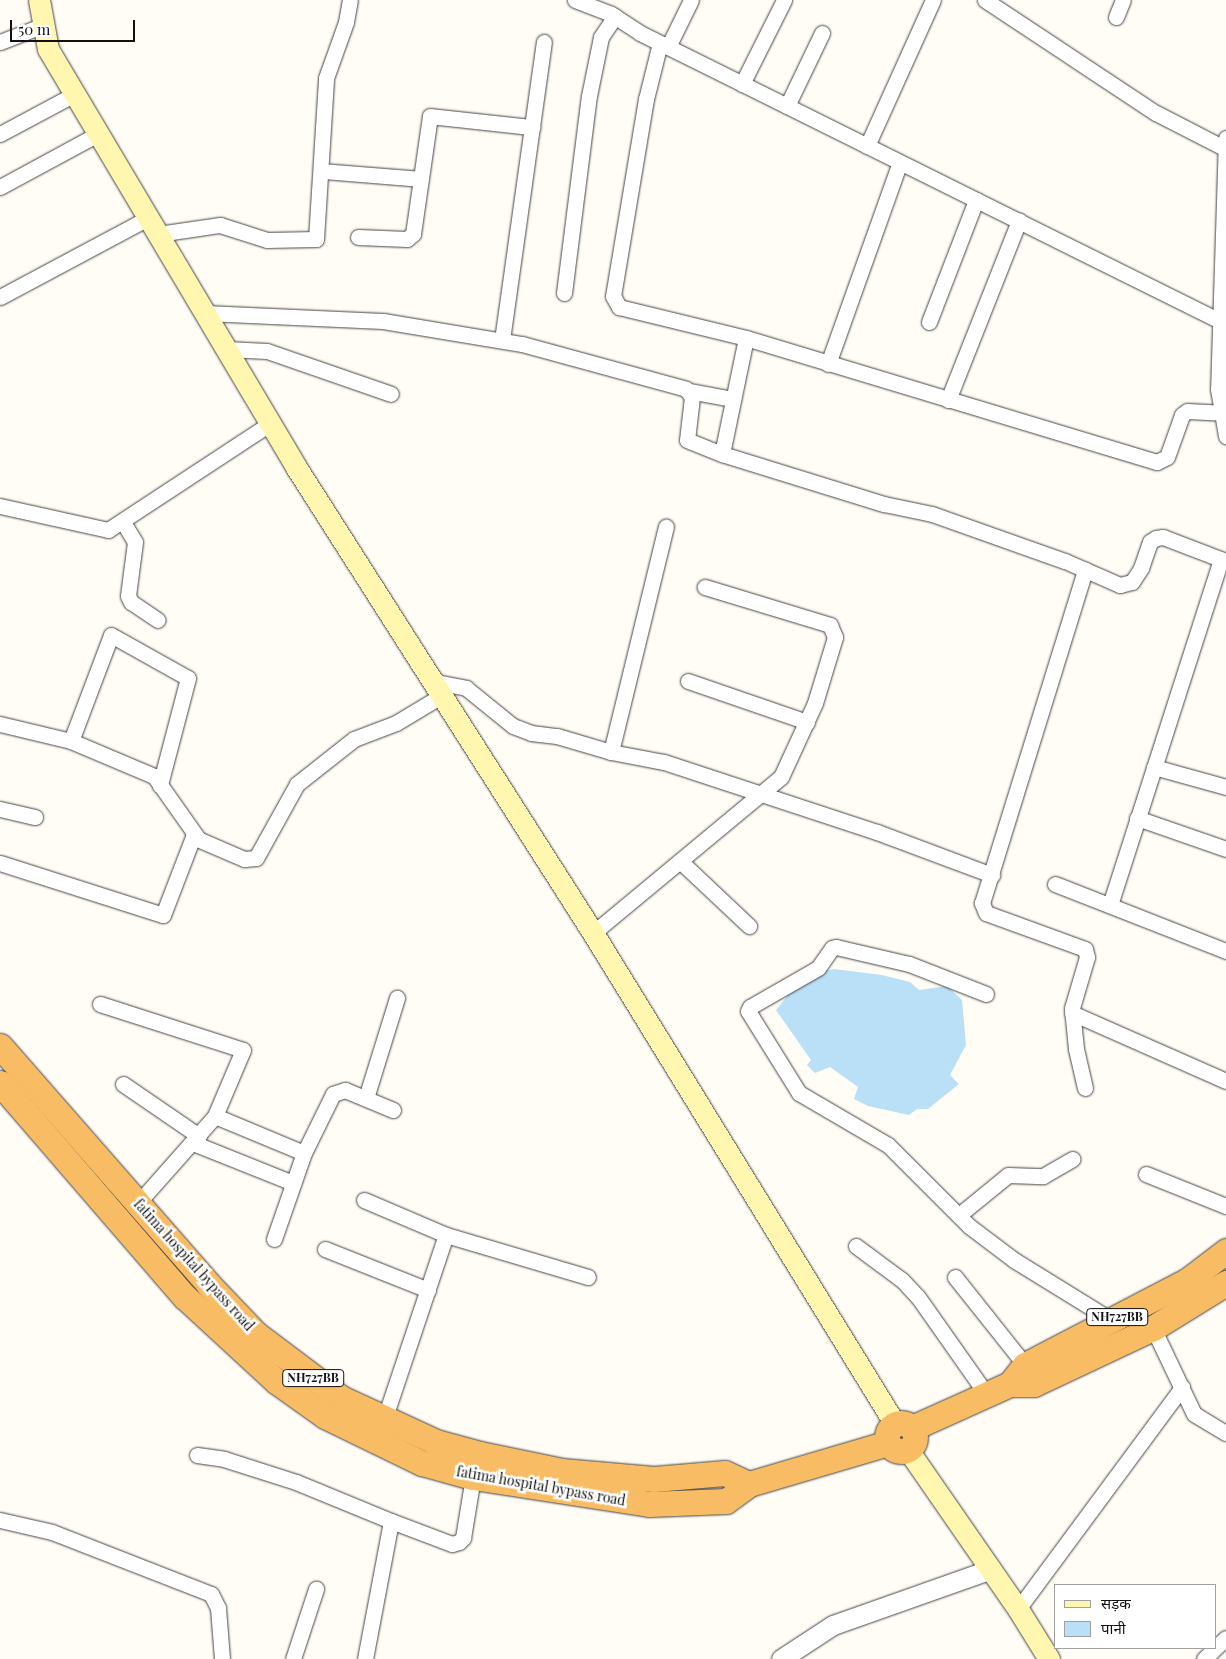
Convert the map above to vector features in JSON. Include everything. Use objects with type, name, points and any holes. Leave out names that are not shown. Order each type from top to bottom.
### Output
[{"type":"highway","name":"fatima hospital bypass road","points":[[0,1046],[209,1285],[256,1334],[341,1398],[384,1420],[436,1442],[562,1470],[654,1479],[724,1474],[749,1484]]},
{"type":"highway","name":"fatima hospital bypass road","points":[[0,1083],[185,1297],[284,1387],[325,1416],[422,1463],[473,1477],[648,1504],[726,1501],[749,1484],[900,1436],[1010,1384],[1034,1384],[1153,1328],[1226,1283]]},
{"type":"highway","name":"fatima hospital bypass road","points":[[1010,1384],[1025,1365],[1188,1280],[1226,1251]]},
{"type":"highway","points":[[284,1387],[297,1366]]},
{"type":"main road","points":[[39,0],[48,49],[270,423],[592,933],[900,1436],[1018,1609],[1049,1659]]},
{"type":"street","points":[[0,298],[153,226],[220,225],[260,239],[313,241],[319,236],[326,78],[346,22],[350,0]]},
{"type":"street","points":[[575,0],[597,4],[664,45],[1223,323]]},
{"type":"street","points":[[692,0],[664,45],[646,99],[613,296],[619,307],[628,311],[746,338],[1157,462],[1167,457],[1182,415],[1187,411],[1222,414]]},
{"type":"street","points":[[742,84],[784,0]]},
{"type":"street","points":[[868,146],[933,0]]},
{"type":"street","points":[[985,0],[1156,113],[1226,149]]},
{"type":"street","points":[[1116,17],[1123,0]]},
{"type":"street","points":[[564,293],[591,87],[601,37],[615,16]]},
{"type":"street","points":[[0,42],[44,25]]},
{"type":"street","points":[[787,106],[822,33]]},
{"type":"street","points":[[502,340],[544,42]]},
{"type":"street","points":[[0,134],[75,94]]},
{"type":"street","points":[[358,237],[411,237],[429,119],[434,114],[532,127]]},
{"type":"street","points":[[0,187],[98,134]]},
{"type":"street","points":[[1226,138],[1223,323],[1218,389],[1226,436]]},
{"type":"street","points":[[828,364],[900,162]]},
{"type":"street","points":[[322,171],[421,180]]},
{"type":"street","points":[[929,322],[976,200]]},
{"type":"street","points":[[948,400],[1019,220]]},
{"type":"street","points":[[205,313],[383,321],[502,340],[689,391],[733,399]]},
{"type":"street","points":[[722,454],[746,338]]},
{"type":"street","points":[[226,349],[267,351],[391,394]]},
{"type":"street","points":[[689,391],[692,398],[687,440],[722,454],[884,504],[932,514],[1085,570],[1120,585],[1132,582],[1141,568],[1150,542],[1163,537],[1223,560],[1110,905]]},
{"type":"street","points":[[0,506],[98,530],[108,530],[123,522],[270,423]]},
{"type":"street","points":[[123,522],[135,542],[128,596],[131,602],[158,620]]},
{"type":"street","points":[[611,752],[666,527]]},
{"type":"street","points":[[1085,570],[982,903],[986,913],[1085,950],[1087,957],[1075,992],[1072,1013],[1085,1088]]},
{"type":"street","points":[[592,933],[781,777],[807,722],[835,637],[830,625],[705,587]]},
{"type":"street","points":[[70,741],[111,635],[188,678],[160,785]]},
{"type":"street","points":[[688,681],[807,722]]},
{"type":"street","points":[[0,724],[70,741],[154,776],[197,837],[244,859],[256,858],[297,784],[354,739],[396,723],[436,688],[466,688],[514,726],[531,733],[557,736],[611,752],[664,762],[762,793],[992,875]]},
{"type":"street","points":[[1154,767],[1226,787]]},
{"type":"street","points":[[0,809],[35,818]]},
{"type":"street","points":[[1138,818],[1226,849]]},
{"type":"street","points":[[0,863],[163,915],[190,840],[197,837]]},
{"type":"street","points":[[680,861],[749,926]]},
{"type":"street","points":[[1055,884],[1226,951]]},
{"type":"street","points":[[986,994],[909,964],[836,947],[832,948],[818,968],[750,1007],[748,1012],[799,1092],[888,1145],[959,1215],[1014,1260],[1111,1320]]},
{"type":"street","points":[[366,1098],[397,998]]},
{"type":"street","points":[[100,1004],[239,1047],[243,1055],[215,1116],[196,1140],[138,1203]]},
{"type":"street","points":[[1072,1013],[1226,1081]]},
{"type":"street","points":[[123,1084],[196,1140],[293,1183]]},
{"type":"street","points":[[274,1239],[304,1153],[332,1094],[345,1090],[394,1110]]},
{"type":"street","points":[[215,1116],[304,1153]]},
{"type":"street","points":[[959,1215],[1008,1175],[1043,1176],[1072,1159]]},
{"type":"street","points":[[1146,1174],[1226,1206]]},
{"type":"street","points":[[364,1200],[446,1236],[588,1277]]},
{"type":"street","points":[[384,1420],[446,1236]]},
{"type":"street","points":[[856,1246],[902,1280],[918,1297],[987,1395]]},
{"type":"street","points":[[325,1249],[428,1290]]},
{"type":"street","points":[[955,1278],[1025,1365]]},
{"type":"street","points":[[1153,1328],[1194,1414],[1226,1434]]},
{"type":"street","points":[[1018,1609],[1182,1387]]},
{"type":"street","points":[[198,1455],[224,1459],[296,1482],[452,1544],[459,1542],[463,1538],[473,1477]]},
{"type":"street","points":[[0,1520],[52,1532],[211,1594],[218,1608],[222,1659]]},
{"type":"street","points":[[365,1659],[391,1520]]},
{"type":"street","points":[[781,1659],[833,1625],[991,1569]]},
{"type":"street","points":[[293,1659],[316,1589]]},
{"type":"street","points":[[1216,1648],[1226,1638]]},
{"type":"street","points":[[1204,1659],[1214,1649]]},
{"type":"water","points":[[834,969],[882,975],[910,982],[919,990],[947,986],[962,1000],[966,1045],[950,1075],[959,1084],[928,1109],[917,1109],[909,1115],[868,1106],[854,1099],[858,1087],[830,1067],[815,1073],[807,1065],[811,1060],[776,1010],[788,995],[787,986],[804,976]]}]
